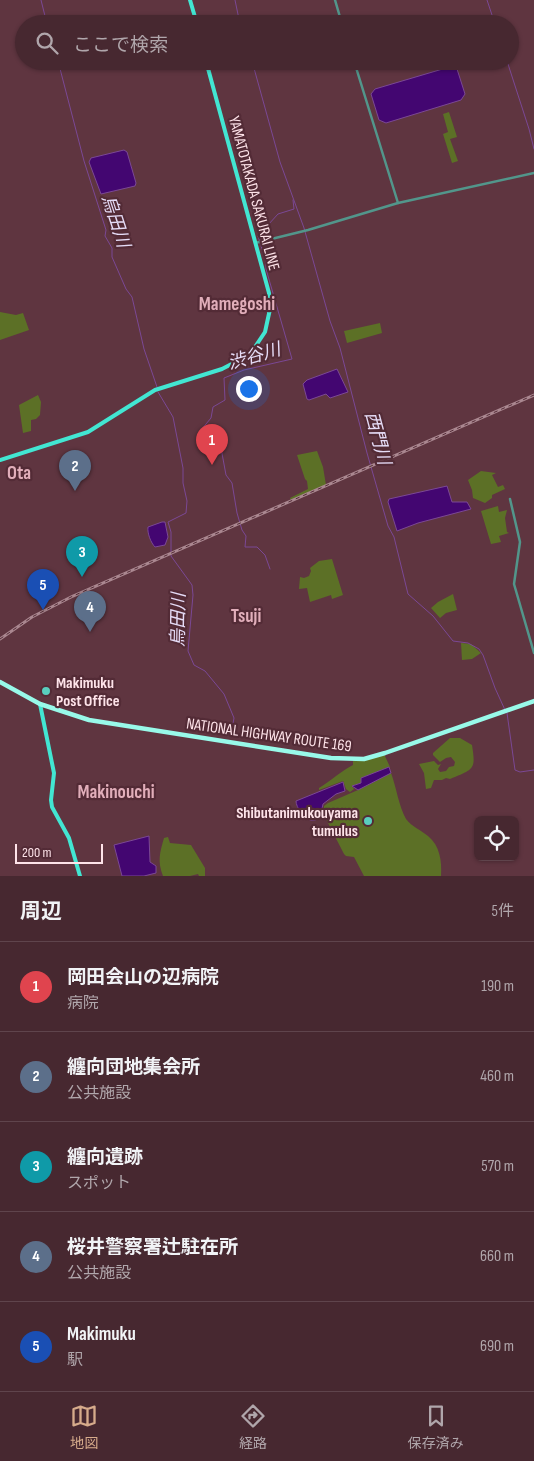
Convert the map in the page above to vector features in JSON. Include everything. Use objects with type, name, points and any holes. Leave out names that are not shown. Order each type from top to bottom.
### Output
[{"type":"highway","name":"NATIONAL HIGHWAY ROUTE 169","points":[[0,682],[40,704],[89,720],[264,749],[343,758],[364,758],[385,753],[534,701]]},
{"type":"main road","points":[[190,0],[194,15]]},
{"type":"main road","name":"YAMATOTAKADA SAKURAI LINE","points":[[0,460],[88,432],[155,390],[222,369],[246,357],[254,350],[264,332],[270,309],[269,293],[258,242],[209,70]]},
{"type":"main road","points":[[40,704],[54,773],[52,807],[70,838],[80,876]]},
{"type":"street","points":[[335,0],[339,15]]},
{"type":"street","points":[[357,70],[398,203]]},
{"type":"street","points":[[258,242],[398,203],[534,173]]},
{"type":"street","points":[[510,499],[520,542],[514,584],[534,653]]},
{"type":"green space","points":[[449,112],[457,137],[450,139],[458,161],[452,163],[443,134],[448,132],[443,114]]},
{"type":"green space","points":[[0,312],[16,315],[23,313],[29,330],[0,340]]},
{"type":"green space","points":[[380,323],[382,333],[347,343],[344,331]]},
{"type":"green space","points":[[38,395],[41,402],[40,415],[36,419],[31,420],[31,431],[23,433],[19,405]]},
{"type":"green space","points":[[317,451],[323,467],[326,485],[291,500],[290,498],[308,489],[307,481],[297,455]]},
{"type":"green space","points":[[481,471],[496,473],[492,475],[498,487],[503,485],[505,489],[492,495],[492,498],[485,503],[473,498],[468,480]]},
{"type":"green space","points":[[498,506],[499,512],[507,510],[505,518],[507,532],[509,533],[499,536],[501,542],[491,544],[481,511]]},
{"type":"green space","points":[[332,559],[343,595],[332,599],[331,595],[310,602],[307,588],[299,589],[300,577],[309,576],[310,568],[319,561]]},
{"type":"green space","points":[[453,594],[457,610],[446,613],[440,618],[431,608]]},
{"type":"green space","points":[[461,643],[471,644],[481,653],[472,659],[462,660]]},
{"type":"green space","points":[[450,738],[460,738],[472,745],[474,759],[472,768],[450,779],[434,780],[431,788],[426,789],[424,773],[419,764],[434,761],[438,765],[441,764],[438,769],[440,772],[454,766],[455,762],[451,757],[440,762],[433,755]]},
{"type":"green space","points":[[384,754],[390,767],[361,778],[361,783],[352,786],[354,789],[350,792],[346,789],[343,781],[319,790],[319,788],[353,765],[353,761]]},
{"type":"green space","name":"Shibutanimukouyama tumulus","points":[[391,773],[401,809],[406,819],[428,836],[438,849],[441,876],[364,876],[354,857],[344,854],[324,815],[324,806],[328,803]]},
{"type":"green space","points":[[168,837],[170,843],[191,845],[205,868],[205,876],[199,876],[198,874],[190,876],[163,876],[160,866],[161,848],[164,838]]},
{"type":"shaded area","points":[[439,70],[457,70],[465,94],[461,100],[386,123],[379,120],[371,94],[375,89]]},
{"type":"shaded area","points":[[124,150],[127,152],[136,183],[135,186],[101,194],[89,162],[91,158]]},
{"type":"shaded area","points":[[337,369],[348,392],[330,398],[326,394],[307,399],[303,384],[307,380]]},
{"type":"shaded area","points":[[447,486],[452,502],[467,502],[471,509],[418,523],[397,531],[388,502],[389,499]]},
{"type":"shaded area","points":[[165,522],[168,537],[165,545],[155,547],[150,538],[148,527]]},
{"type":"shaded area","points":[[389,767],[391,773],[358,790],[352,786],[361,783],[361,778]]},
{"type":"shaded area","points":[[343,782],[345,791],[336,794],[323,804],[320,818],[308,819],[301,813],[296,801]]},
{"type":"shaded area","points":[[149,836],[150,862],[156,866],[156,873],[144,876],[122,876],[114,845]]},
{"type":"waterway","name":"烏田川","points":[[41,0],[45,15]]},
{"type":"waterway","name":"西門川","points":[[235,0],[238,15]]},
{"type":"waterway","points":[[487,0],[492,15]]},
{"type":"waterway","name":"烏田川","points":[[60,70],[84,161],[106,230],[105,236],[112,248],[112,257],[126,289],[132,297],[144,349],[157,387]]},
{"type":"waterway","name":"西門川","points":[[254,70],[280,162],[304,228],[330,321],[340,348],[367,453],[388,526],[394,537],[408,594],[433,616],[453,641],[468,643],[479,649],[505,710]]},
{"type":"waterway","points":[[510,70],[534,149]]},
{"type":"waterway","name":"渋谷川","points":[[270,569],[265,555],[257,547],[245,547],[246,536],[242,530],[237,513],[232,483],[226,475],[221,448],[200,449],[201,430],[211,418],[213,407],[225,400],[224,378],[244,370],[292,359],[258,236],[278,214],[294,209],[293,200]]},
{"type":"waterway","name":"烏田川","points":[[158,392],[173,417],[187,501],[186,513],[168,522],[171,532],[171,556],[192,585],[193,595],[188,651],[194,665],[205,671],[224,694],[234,718],[231,735]]},
{"type":"waterway","name":"西門川","points":[[507,713],[515,770],[520,772],[534,770]]},
{"type":"railway","points":[[0,639],[32,617],[73,596],[534,395]]},
{"type":"place","name":"岡田会山の辺病院","points":[[212,465]]},
{"type":"place","name":"纏向団地集会所","points":[[75,491]]},
{"type":"place","name":"纏向遺跡","points":[[82,577]]},
{"type":"place","name":"Makimuku","points":[[43,610]]},
{"type":"place","name":"桜井警察署辻駐在所","points":[[90,632]]},
{"type":"place","name":"Makimuku Post Office","points":[[46,691]]},
{"type":"place","name":"Shibutanimukouyama tumulus","points":[[368,821]]},
{"type":"district","name":"Mamegoshi","points":[[237,303]]},
{"type":"district","name":"Ota","points":[[19,472]]},
{"type":"district","name":"Tsuji","points":[[246,615]]},
{"type":"district","name":"Makinouchi","points":[[116,791]]}]
